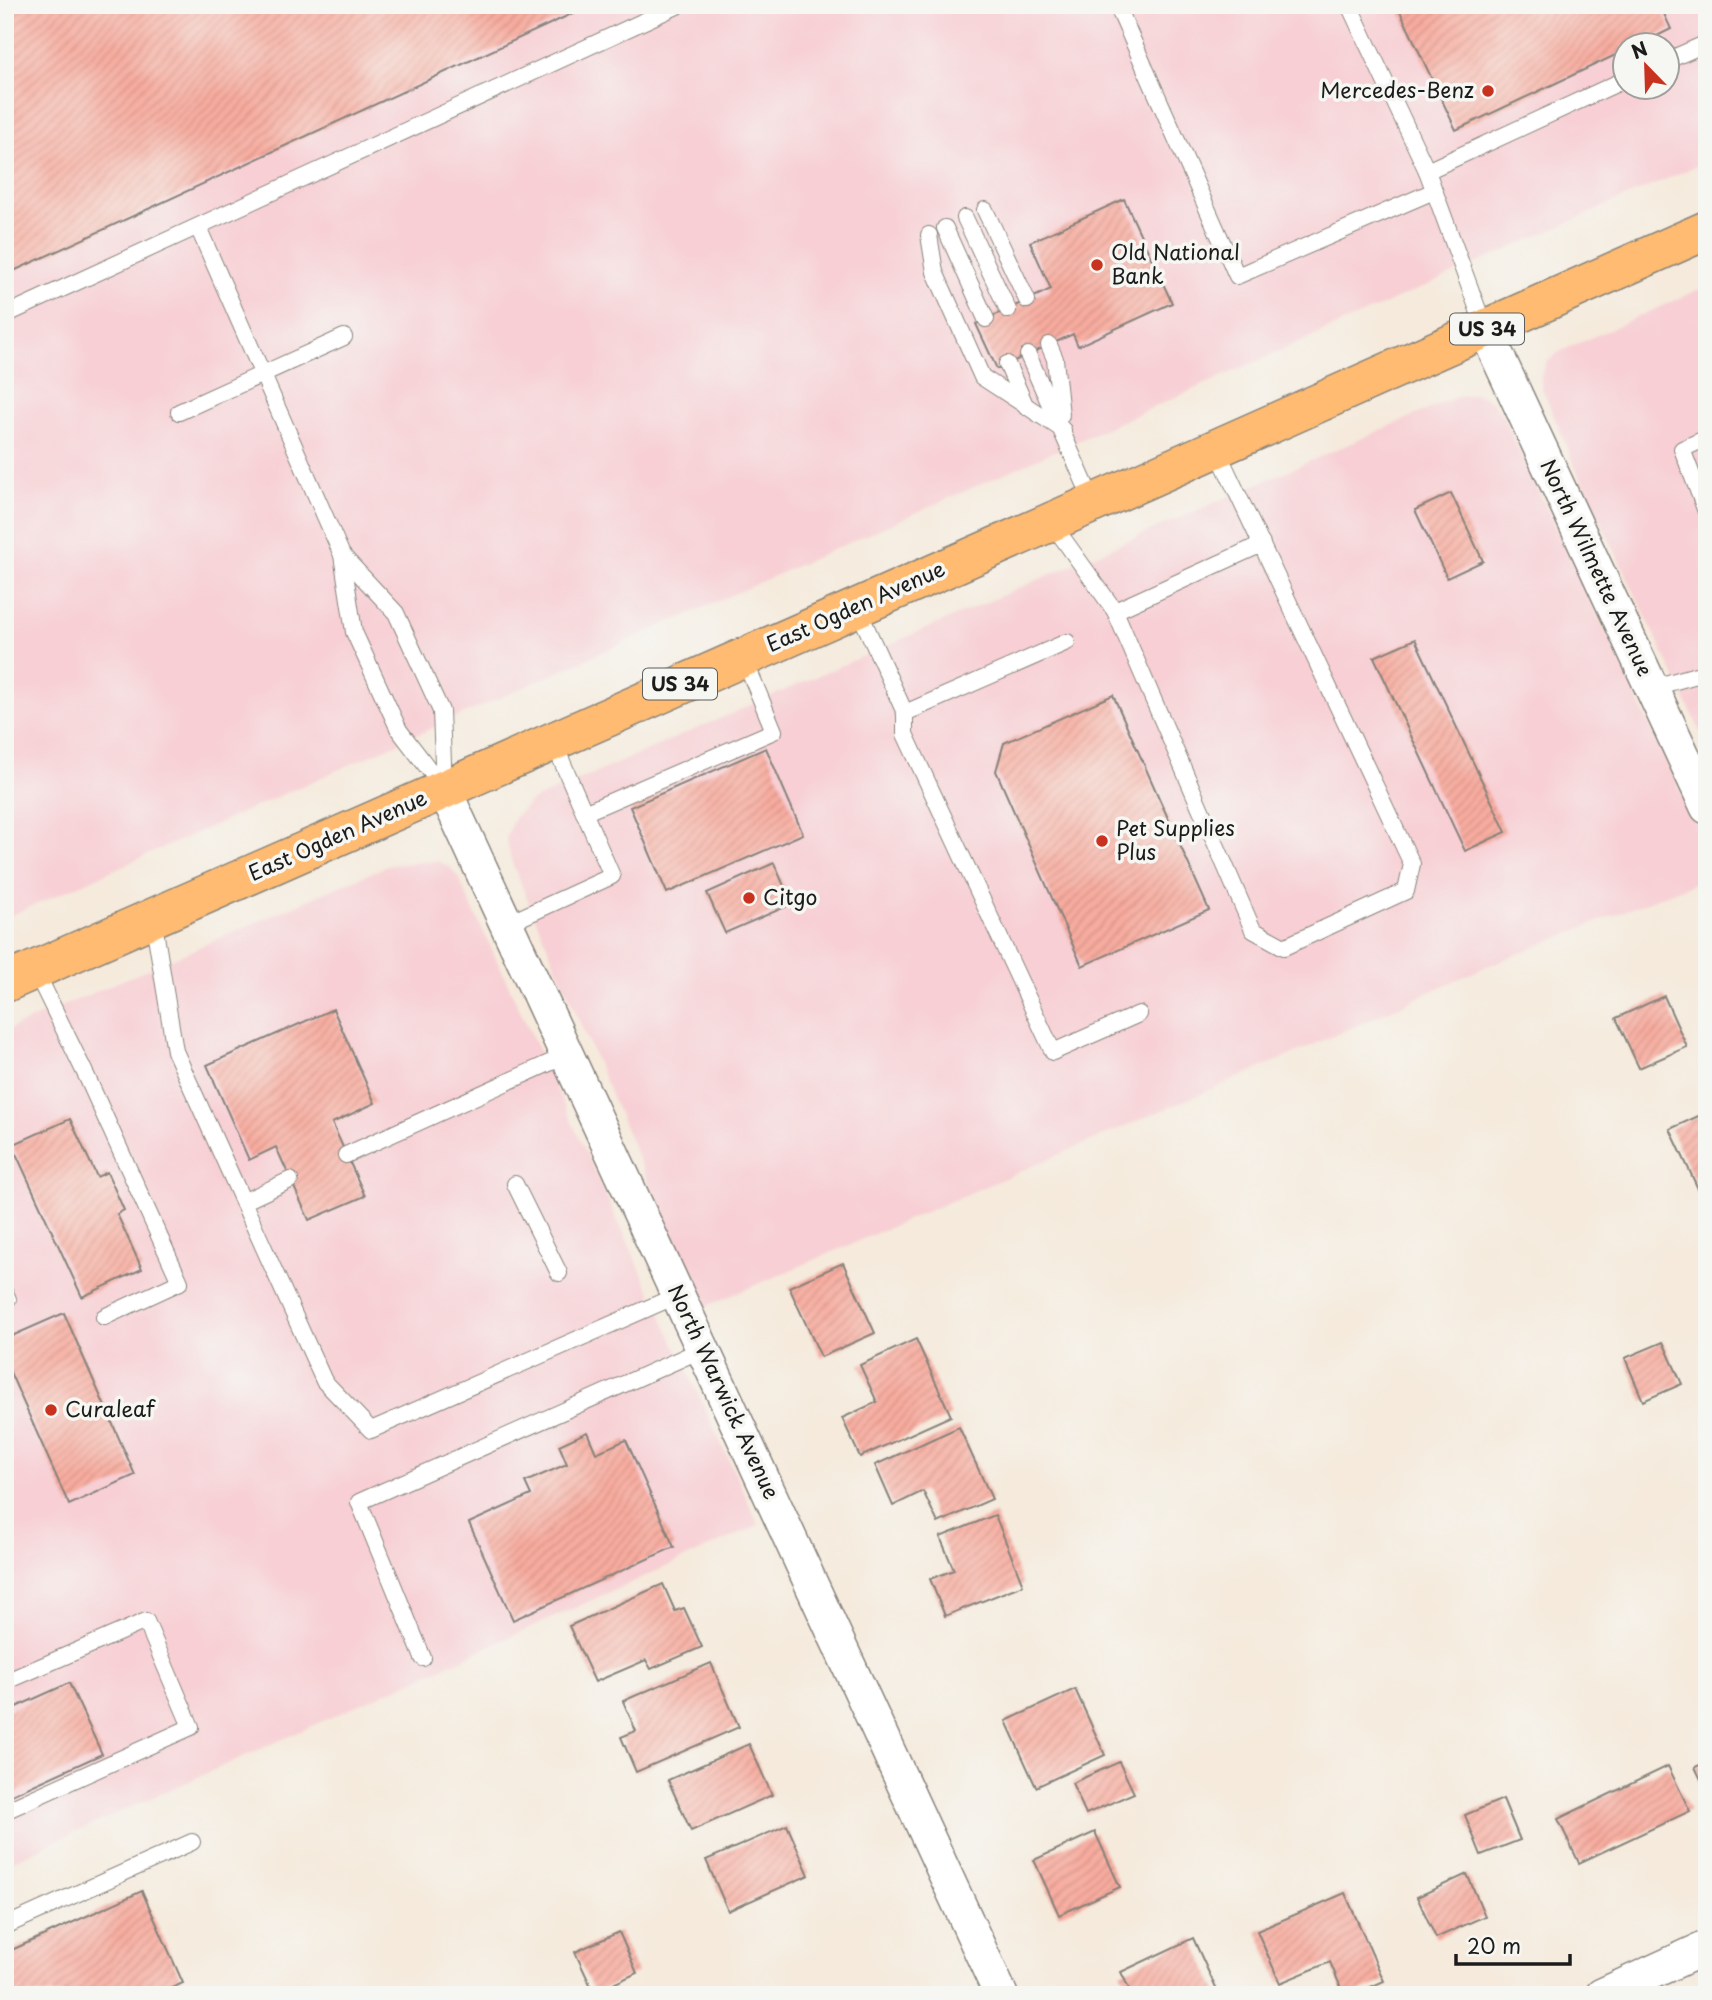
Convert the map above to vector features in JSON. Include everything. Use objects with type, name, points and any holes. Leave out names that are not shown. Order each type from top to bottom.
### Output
[{"type":"main road","name":"East Ogden Avenue","points":[[20,976],[1707,230]]},
{"type":"street","name":"North Wilmette Avenue","points":[[1485,329],[1707,807]]},
{"type":"street","name":"North Warwick Avenue","points":[[444,789],[1001,1995]]},
{"type":"street","points":[[1602,1995],[1707,1947]]},
{"type":"lane","points":[[5,316],[679,5]]},
{"type":"lane","points":[[1117,5],[1237,276],[1434,191]]},
{"type":"lane","points":[[1349,5],[1427,170],[1485,329]]},
{"type":"lane","points":[[1680,55],[1707,43]]},
{"type":"lane","points":[[1427,170],[1610,87]]},
{"type":"lane","points":[[985,209],[1027,300]]},
{"type":"lane","points":[[965,218],[1008,310]]},
{"type":"lane","points":[[198,227],[342,555],[354,632],[399,730],[444,789]]},
{"type":"lane","points":[[945,228],[986,319]]},
{"type":"lane","points":[[929,235],[935,272],[982,377],[1027,409],[1063,430]]},
{"type":"lane","points":[[179,411],[344,337]]},
{"type":"lane","points":[[1049,345],[1055,359],[1063,430]]},
{"type":"lane","points":[[1028,355],[1093,502]]},
{"type":"lane","points":[[1007,364],[1027,409]]},
{"type":"lane","points":[[1707,439],[1682,449],[1707,514]]},
{"type":"lane","points":[[1051,522],[1115,611],[1253,930],[1284,947],[1406,891],[1412,864],[1216,447]]},
{"type":"lane","points":[[1115,611],[1262,544]]},
{"type":"lane","points":[[342,555],[396,613],[441,711],[444,789]]},
{"type":"lane","points":[[857,607],[905,713],[905,734],[1053,1052],[1139,1014]]},
{"type":"lane","points":[[905,713],[1067,642]]},
{"type":"lane","points":[[584,813],[774,731],[743,656]]},
{"type":"lane","points":[[1651,688],[1707,672]]},
{"type":"lane","points":[[507,924],[612,876],[553,741]]},
{"type":"lane","points":[[153,917],[174,1051],[324,1381],[370,1430],[678,1295]]},
{"type":"lane","points":[[20,976],[87,1077],[180,1282],[104,1317]]},
{"type":"lane","points":[[346,1155],[567,1055]]},
{"type":"lane","points":[[243,1202],[290,1180]]},
{"type":"lane","points":[[515,1184],[559,1273]]},
{"type":"lane","points":[[423,1658],[359,1502],[703,1349]]},
{"type":"lane","points":[[5,1682],[146,1621],[191,1727],[5,1811]]},
{"type":"lane","points":[[5,1926],[192,1842]]},
{"type":"shaded area","points":[[5,5],[1707,5],[1707,161],[5,918]]},
{"type":"shaded area","points":[[1707,286],[1707,745],[1580,478],[1541,386],[1541,375],[1547,362],[1559,352]]},
{"type":"shaded area","points":[[1476,394],[1492,401],[1502,414],[1707,846],[1707,878],[1485,967],[1291,1055],[702,1308],[512,863],[506,838],[514,818],[531,801],[1459,396]]},
{"type":"shaded area","points":[[438,861],[451,868],[459,879],[759,1525],[5,1864],[5,1031],[389,865]]},
{"type":"building","points":[[5,5],[591,5],[5,275]]},
{"type":"building","name":"Mercedes-Benz","points":[[1397,5],[1660,5],[1671,29],[1665,32],[1610,32],[1610,58],[1456,130]]},
{"type":"building","name":"Old National Bank","points":[[1124,199],[1172,303],[1078,346],[1073,334],[997,369],[976,324],[1051,289],[1030,242]]},
{"type":"building","points":[[1451,493],[1483,561],[1447,578],[1415,510]]},
{"type":"building","points":[[1415,639],[1506,832],[1465,851],[1374,657]]},
{"type":"building","name":"Pet Supplies Plus","points":[[1113,695],[1209,910],[1082,966],[996,771],[1004,743]]},
{"type":"building","name":"Citgo","points":[[766,748],[803,834],[667,893],[630,807]]},
{"type":"building","name":"Citgo","points":[[774,863],[792,904],[725,933],[707,893]]},
{"type":"building","points":[[1664,996],[1687,1047],[1639,1068],[1616,1018]]},
{"type":"building","points":[[333,1009],[375,1103],[332,1123],[365,1196],[309,1220],[276,1147],[249,1160],[207,1065]]},
{"type":"building","points":[[1707,1112],[1707,1208],[1670,1129]]},
{"type":"building","points":[[70,1119],[97,1177],[107,1172],[124,1210],[117,1214],[142,1269],[82,1297],[12,1145]]},
{"type":"building","points":[[843,1263],[875,1333],[821,1357],[789,1287]]},
{"type":"building","points":[[64,1313],[135,1475],[69,1505],[5,1361],[5,1339]]},
{"type":"building","points":[[916,1339],[951,1416],[860,1457],[842,1418],[877,1402],[860,1365]]},
{"type":"building","points":[[1663,1342],[1682,1384],[1643,1401],[1625,1358]]},
{"type":"building","points":[[959,1427],[992,1499],[938,1523],[923,1491],[893,1506],[875,1465]]},
{"type":"building","points":[[587,1432],[596,1453],[626,1440],[674,1547],[513,1620],[469,1523],[531,1495],[525,1482],[567,1464],[559,1445]]},
{"type":"building","points":[[995,1515],[1023,1585],[945,1616],[930,1579],[954,1570],[940,1537]]},
{"type":"building","points":[[663,1584],[675,1611],[684,1608],[702,1647],[651,1669],[646,1660],[595,1682],[569,1626]]},
{"type":"building","points":[[711,1663],[739,1727],[636,1772],[621,1737],[636,1731],[623,1701]]},
{"type":"building","points":[[69,1683],[102,1754],[5,1798],[5,1712]]},
{"type":"building","points":[[1075,1689],[1105,1755],[1036,1787],[1006,1721]]},
{"type":"building","points":[[749,1744],[772,1795],[691,1831],[668,1780]]},
{"type":"building","points":[[1119,1762],[1134,1793],[1086,1814],[1072,1783]]},
{"type":"building","points":[[1707,1762],[1707,1792],[1695,1767]]},
{"type":"building","points":[[1668,1766],[1690,1811],[1579,1863],[1558,1819]]},
{"type":"building","points":[[1503,1799],[1520,1840],[1481,1855],[1465,1815]]},
{"type":"building","points":[[787,1825],[809,1875],[728,1911],[706,1860]]},
{"type":"building","points":[[1095,1832],[1120,1887],[1059,1915],[1034,1860]]},
{"type":"building","points":[[1467,1874],[1485,1916],[1436,1938],[1417,1897]]},
{"type":"building","points":[[142,1891],[183,1983],[156,1995],[5,1995],[5,1953]]},
{"type":"building","points":[[1345,1893],[1384,1981],[1353,1995],[1344,1995],[1330,1962],[1280,1983],[1257,1931]]},
{"type":"building","points":[[619,1932],[637,1973],[594,1993],[575,1952]]},
{"type":"building","points":[[1193,1938],[1219,1995],[1132,1995],[1121,1972]]},
{"type":"place","name":"Mercedes-Benz","points":[[1488,91]]},
{"type":"place","name":"Old National Bank","points":[[1097,265]]},
{"type":"place","name":"Pet Supplies Plus","points":[[1102,841]]},
{"type":"place","name":"Citgo","points":[[749,898]]},
{"type":"place","name":"Curaleaf","points":[[51,1410]]}]
